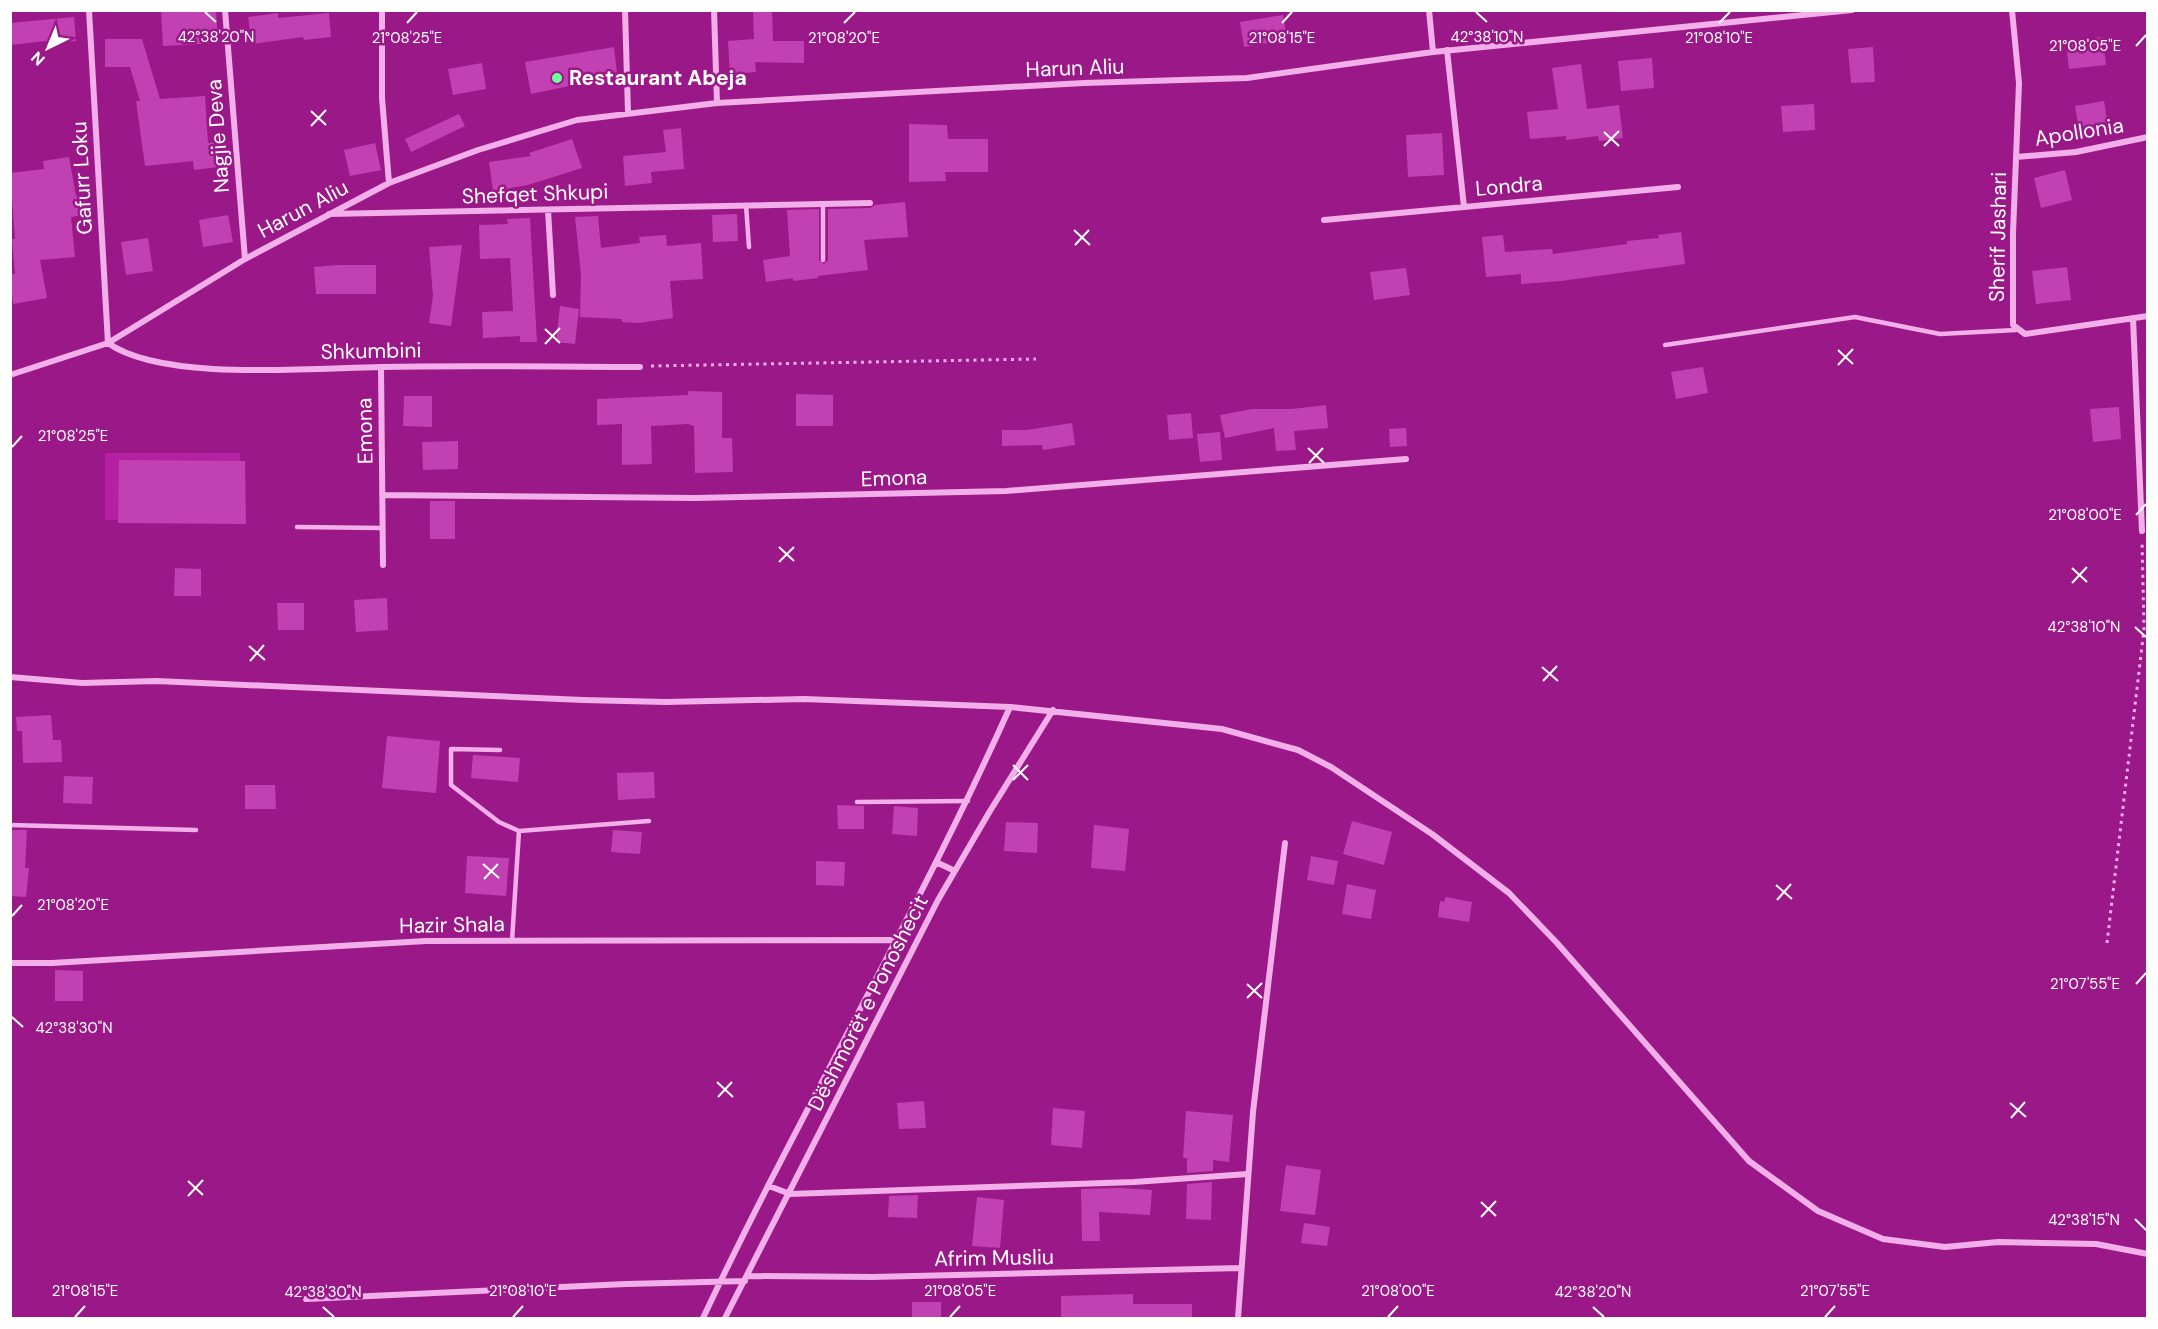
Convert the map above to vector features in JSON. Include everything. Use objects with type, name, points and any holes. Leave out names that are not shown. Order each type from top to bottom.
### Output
[{"type":"street","name":"Gafurr Loku","points":[[89,10],[108,343]]},
{"type":"street","name":"Nagjie Deva","points":[[225,10],[245,259]]},
{"type":"street","points":[[382,10],[382,98],[389,183]]},
{"type":"street","points":[[625,10],[628,112]]},
{"type":"street","points":[[714,10],[717,103]]},
{"type":"street","points":[[1429,10],[1433,52]]},
{"type":"street","name":"Harun Aliu","points":[[10,375],[108,343],[245,259],[326,214],[389,183],[531,133],[578,120],[628,112],[717,103],[1084,83],[1247,78],[1433,52],[1852,10]]},
{"type":"street","name":"Sherif Jashari","points":[[2012,10],[2019,83],[2013,321],[2016,330],[2025,334],[2051,332],[2148,316]]},
{"type":"street","name":"Londra","points":[[1446,51],[1464,207],[1678,187]]},
{"type":"street","name":"Apollonia","points":[[2016,157],[2076,152],[2148,137]]},
{"type":"street","name":"Shefqet Shkupi","points":[[326,214],[870,203]]},
{"type":"street","points":[[1324,219],[1464,207]]},
{"type":"street","points":[[548,210],[553,295]]},
{"type":"street","points":[[2133,318],[2142,531]]},
{"type":"street","name":"Shkumbini","points":[[108,343],[130,356],[145,360],[235,369],[640,367]]},
{"type":"street","name":"Emona","points":[[381,367],[383,565]]},
{"type":"street","name":"Emona","points":[[382,495],[695,498],[1006,491],[1406,459]]},
{"type":"street","points":[[10,677],[82,683],[157,681],[583,700],[666,702],[804,699],[1011,706],[1222,729],[1298,750],[1331,768],[1432,834],[1509,893],[1531,914],[1749,1161],[1818,1211],[1883,1239],[1945,1247],[1998,1242],[2076,1243],[2135,1250],[2148,1254]]},
{"type":"street","name":"Dëshmorët e Ponoshecit","points":[[703,1318],[894,940],[968,801],[1011,706]]},
{"type":"street","name":"Dëshmorët e Ponoshecit","points":[[725,1318],[955,871],[1053,710]]},
{"type":"street","points":[[1238,1318],[1248,1174],[1285,843]]},
{"type":"street","points":[[936,862],[955,871]]},
{"type":"street","name":"Hazir Shala","points":[[10,963],[52,963],[426,941],[894,940]]},
{"type":"street","points":[[769,1186],[790,1194],[1134,1182],[1248,1174]]},
{"type":"street","name":"Afrim Musliu","points":[[306,1299],[747,1279],[1240,1268]]},
{"type":"lane","points":[[746,204],[749,247]]},
{"type":"lane","points":[[823,204],[823,260]]},
{"type":"lane","points":[[1665,345],[1855,317],[1940,334],[2016,330]]},
{"type":"lane","points":[[297,528],[382,528]]},
{"type":"lane","points":[[500,750],[451,749],[451,785],[499,822],[519,831],[649,821]]},
{"type":"lane","points":[[857,802],[968,801]]},
{"type":"lane","points":[[10,825],[196,830]]},
{"type":"lane","points":[[512,941],[519,831]]},
{"type":"path","points":[[640,367],[1036,359]]},
{"type":"path","points":[[2107,943],[2144,629],[2142,531]]},
{"type":"shaded area","points":[[105,453],[240,453],[240,520],[105,520]]},
{"type":"building","points":[[161,10],[216,10],[218,43],[163,46]]},
{"type":"building","points":[[753,10],[772,10],[773,41],[804,41],[804,63],[755,62],[756,72],[730,74],[728,41],[754,39]]},
{"type":"building","points":[[278,13],[278,18],[329,13],[331,37],[304,40],[303,37],[252,44],[248,17]]},
{"type":"building","points":[[1283,15],[1287,40],[1244,47],[1240,22]]},
{"type":"building","points":[[74,17],[76,41],[46,44],[46,41],[10,45],[10,23]]},
{"type":"building","points":[[2103,37],[2106,65],[2069,69],[2066,42]]},
{"type":"building","points":[[105,39],[142,39],[160,99],[205,96],[208,143],[222,141],[226,166],[194,170],[193,161],[145,166],[136,101],[140,101],[130,67],[105,67]]},
{"type":"building","points":[[614,47],[617,73],[583,77],[584,83],[531,94],[525,62]]},
{"type":"building","points":[[1873,47],[1875,82],[1851,83],[1848,49]]},
{"type":"building","points":[[1652,58],[1654,88],[1621,91],[1618,61]]},
{"type":"building","points":[[482,63],[486,89],[453,95],[448,69]]},
{"type":"building","points":[[1581,64],[1587,109],[1619,105],[1623,138],[1599,141],[1598,136],[1566,140],[1566,136],[1530,139],[1527,112],[1558,109],[1552,68]]},
{"type":"building","points":[[2104,101],[2108,125],[2079,130],[2075,106]]},
{"type":"building","points":[[1814,104],[1815,130],[1783,132],[1781,106]]},
{"type":"building","points":[[459,114],[465,126],[411,152],[405,139]]},
{"type":"building","points":[[909,124],[947,125],[948,139],[988,139],[988,172],[945,172],[946,181],[909,182]]},
{"type":"building","points":[[681,128],[684,169],[651,172],[652,183],[625,186],[623,156],[666,152],[663,130]]},
{"type":"building","points":[[1442,133],[1444,175],[1408,177],[1406,135]]},
{"type":"building","points":[[572,139],[582,168],[528,185],[493,191],[489,162],[531,156],[529,153]]},
{"type":"building","points":[[375,143],[381,170],[350,176],[344,150]]},
{"type":"building","points":[[69,157],[76,196],[81,196],[83,215],[71,217],[75,257],[40,260],[47,298],[13,304],[10,274],[15,274],[12,239],[15,239],[10,173],[44,169],[43,161]]},
{"type":"building","points":[[2065,170],[2072,200],[2041,208],[2034,178]]},
{"type":"building","points":[[905,202],[908,237],[864,240],[868,270],[793,281],[793,278],[766,282],[763,260],[790,256],[787,210],[819,209],[819,260],[824,264],[828,260],[828,209],[870,208],[875,205]]},
{"type":"building","points":[[737,214],[738,241],[713,242],[712,215]]},
{"type":"building","points":[[228,215],[233,242],[203,247],[199,220]]},
{"type":"building","points":[[598,216],[601,248],[640,243],[639,237],[666,235],[667,246],[701,243],[703,279],[670,281],[673,318],[639,323],[622,322],[622,319],[580,317],[581,274],[575,217]]},
{"type":"building","points":[[530,218],[537,342],[520,342],[520,336],[483,338],[482,312],[513,311],[510,258],[480,259],[479,225],[508,224],[507,219]]},
{"type":"building","points":[[1681,232],[1685,264],[1561,281],[1521,284],[1521,274],[1486,277],[1482,237],[1503,235],[1505,252],[1552,249],[1553,254],[1627,244],[1627,241],[1659,238],[1658,235]]},
{"type":"building","points":[[148,238],[153,271],[126,275],[121,242]]},
{"type":"building","points":[[462,245],[451,326],[429,323],[433,296],[429,247]]},
{"type":"building","points":[[376,265],[376,294],[316,294],[314,267]]},
{"type":"building","points":[[2067,267],[2071,300],[2036,304],[2032,271]]},
{"type":"building","points":[[1406,268],[1410,295],[1374,300],[1370,272]]},
{"type":"building","points":[[560,306],[579,309],[575,344],[556,342]]},
{"type":"building","points":[[1703,367],[1708,393],[1676,399],[1671,372]]},
{"type":"building","points":[[688,391],[722,392],[722,438],[732,438],[733,472],[695,473],[694,426],[688,424],[651,426],[652,464],[622,465],[622,424],[597,425],[597,399],[688,395]]},
{"type":"building","points":[[796,394],[833,395],[833,426],[796,426]]},
{"type":"building","points":[[404,396],[432,396],[432,427],[403,426]]},
{"type":"building","points":[[1326,405],[1328,428],[1294,431],[1296,450],[1276,451],[1274,428],[1225,438],[1220,415],[1252,409],[1292,409]]},
{"type":"building","points":[[2119,407],[2121,439],[2093,442],[2090,409]]},
{"type":"building","points":[[1191,413],[1193,438],[1169,440],[1167,415]]},
{"type":"building","points":[[1072,423],[1075,445],[1043,450],[1042,445],[1002,446],[1002,430],[1027,430]]},
{"type":"building","points":[[1406,428],[1407,446],[1390,447],[1389,429]]},
{"type":"building","points":[[1220,432],[1222,460],[1200,462],[1197,434]]},
{"type":"building","points":[[458,441],[458,469],[423,470],[422,442]]},
{"type":"building","points":[[119,460],[245,461],[246,524],[118,523]]},
{"type":"building","points":[[430,501],[455,501],[455,539],[430,539]]},
{"type":"building","points":[[175,568],[201,569],[201,596],[174,596]]},
{"type":"building","points":[[387,598],[388,630],[356,632],[354,600]]},
{"type":"building","points":[[277,603],[304,603],[304,630],[278,630]]},
{"type":"building","points":[[51,715],[53,740],[61,740],[62,762],[23,763],[22,731],[17,731],[16,717]]},
{"type":"building","points":[[387,736],[440,741],[436,793],[382,788]]},
{"type":"building","points":[[473,755],[520,758],[518,782],[471,778]]},
{"type":"building","points":[[654,772],[655,798],[618,800],[617,773]]},
{"type":"building","points":[[64,776],[93,777],[92,804],[63,803]]},
{"type":"building","points":[[245,785],[275,785],[276,809],[245,809]]},
{"type":"building","points":[[837,805],[864,806],[864,829],[838,829]]},
{"type":"building","points":[[894,806],[918,808],[917,836],[892,834]]},
{"type":"building","points":[[1352,821],[1392,832],[1384,865],[1343,854]]},
{"type":"building","points":[[1006,822],[1038,823],[1037,853],[1004,851]]},
{"type":"building","points":[[1094,825],[1129,829],[1125,871],[1091,868]]},
{"type":"building","points":[[10,830],[27,830],[25,868],[29,868],[26,897],[10,896]]},
{"type":"building","points":[[613,830],[642,832],[640,854],[611,852]]},
{"type":"building","points":[[467,856],[509,858],[506,896],[465,893]]},
{"type":"building","points":[[1311,856],[1338,861],[1334,885],[1307,880]]},
{"type":"building","points":[[816,861],[845,862],[844,886],[816,885]]},
{"type":"building","points":[[1347,884],[1376,890],[1371,919],[1342,914]]},
{"type":"building","points":[[1446,897],[1472,902],[1469,922],[1438,917],[1440,901],[1444,902]]},
{"type":"building","points":[[55,970],[83,971],[83,1001],[55,1001]]},
{"type":"building","points":[[924,1101],[926,1128],[899,1129],[897,1103]]},
{"type":"building","points":[[1053,1108],[1085,1111],[1082,1148],[1051,1145]]},
{"type":"building","points":[[1186,1111],[1233,1115],[1229,1162],[1213,1160],[1213,1171],[1187,1173],[1187,1158],[1183,1158]]},
{"type":"building","points":[[1286,1165],[1321,1170],[1315,1215],[1280,1211]]},
{"type":"building","points":[[1212,1182],[1211,1220],[1186,1219],[1187,1184]]},
{"type":"building","points":[[1081,1189],[1152,1190],[1150,1215],[1099,1212],[1100,1241],[1082,1241]]},
{"type":"building","points":[[918,1195],[917,1218],[888,1217],[889,1196]]},
{"type":"building","points":[[977,1197],[1004,1200],[1000,1248],[972,1246]]},
{"type":"building","points":[[1304,1223],[1330,1227],[1327,1246],[1301,1243]]},
{"type":"building","points":[[1133,1294],[1133,1304],[1192,1304],[1192,1318],[1061,1318],[1061,1296]]},
{"type":"building","points":[[912,1302],[941,1302],[941,1318],[912,1318]]},
{"type":"place","name":"Restaurant Abeja","points":[[557,78]]}]
